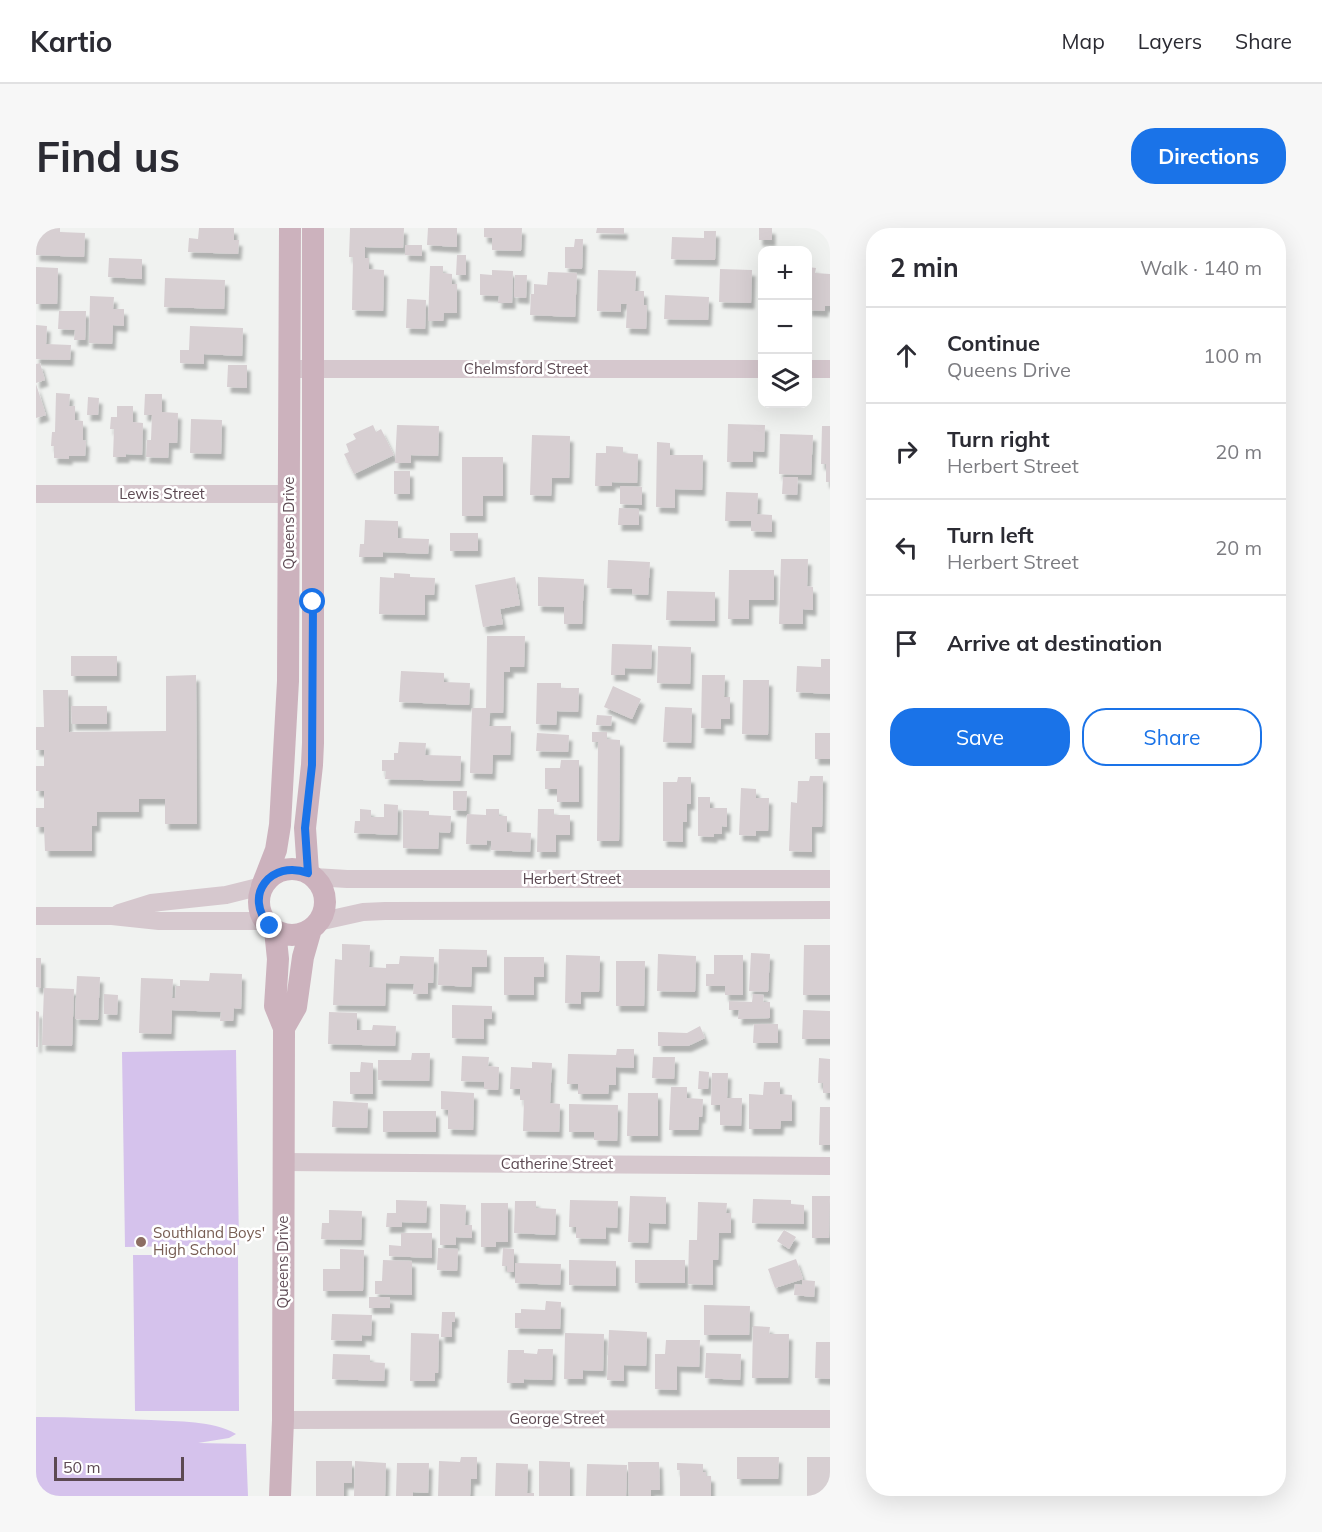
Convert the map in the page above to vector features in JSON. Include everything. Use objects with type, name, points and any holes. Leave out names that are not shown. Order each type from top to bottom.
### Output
[{"type":"main road","name":"Queens Drive","points":[[262,886],[277,846],[289,656],[290,228]]},
{"type":"main road","name":"Queens Drive","points":[[311,875],[305,828],[313,743],[312,228]]},
{"type":"main road","name":"Herbert Street","points":[[262,886],[277,872],[287,869],[298,869],[311,875]]},
{"type":"main road","points":[[311,875],[322,888],[325,897],[325,906],[315,925]]},
{"type":"main road","points":[[262,886],[259,908],[270,926]]},
{"type":"main road","name":"Queens Drive","points":[[284,1028],[296,1007],[303,957],[315,925]]},
{"type":"main road","name":"Herbert Street","points":[[270,926],[294,935],[315,925]]},
{"type":"main road","name":"Queens Drive","points":[[270,926],[278,959],[275,1006],[284,1028],[283,1420],[280,1496]]},
{"type":"street","name":"Chelmsford Street","points":[[289,369],[758,369]]},
{"type":"street","points":[[812,369],[830,369]]},
{"type":"street","name":"Lewis Street","points":[[36,494],[289,494]]},
{"type":"street","name":"Herbert Street","points":[[311,875],[347,879],[830,879]]},
{"type":"street","points":[[719,880],[719,910]]},
{"type":"street","name":"Herbert Street","points":[[112,916],[151,903],[226,895],[262,886]]},
{"type":"street","name":"Herbert Street","points":[[315,925],[363,912],[385,911],[830,910]]},
{"type":"street","name":"Herbert Street","points":[[36,916],[112,916],[159,921],[270,926]]},
{"type":"street","name":"Catherine Street","points":[[284,1162],[830,1167]]},
{"type":"street","name":"George Street","points":[[283,1420],[830,1419]]},
{"type":"shaded area","points":[[236,1050],[239,1245],[125,1247],[122,1052]]},
{"type":"shaded area","points":[[133,1255],[238,1255],[239,1411],[135,1411]]},
{"type":"shaded area","points":[[36,1417],[184,1422],[227,1429],[236,1434],[229,1438],[198,1443],[246,1444],[248,1496],[36,1496]]},
{"type":"building","points":[[36,228],[60,228],[60,232],[85,233],[84,257],[36,255]]},
{"type":"building","points":[[199,228],[234,228],[234,240],[239,240],[238,254],[188,252],[189,238],[198,239]]},
{"type":"building","points":[[350,228],[404,228],[403,248],[365,247],[365,258],[369,258],[369,269],[384,270],[383,311],[352,310],[353,257],[349,257]]},
{"type":"building","points":[[428,228],[457,228],[457,247],[427,245]]},
{"type":"building","points":[[484,228],[522,228],[521,251],[492,250],[492,238],[484,237]]},
{"type":"building","points":[[597,228],[624,228],[624,234],[596,233]]},
{"type":"building","points":[[759,228],[772,228],[772,240],[759,240]]},
{"type":"building","points":[[704,231],[716,231],[715,260],[671,259],[672,237],[704,238]]},
{"type":"building","points":[[575,239],[583,239],[582,269],[565,268],[565,247],[574,247]]},
{"type":"building","points":[[405,245],[422,245],[422,256],[405,255]]},
{"type":"building","points":[[457,255],[466,255],[466,275],[456,275]]},
{"type":"building","points":[[109,258],[142,259],[142,279],[108,277]]},
{"type":"building","points":[[430,266],[443,266],[443,273],[452,274],[452,284],[457,284],[457,313],[444,313],[443,321],[428,321]]},
{"type":"building","points":[[36,267],[58,268],[57,304],[36,304]]},
{"type":"building","points":[[812,268],[816,268],[815,273],[830,274],[830,306],[825,306],[825,311],[812,310]]},
{"type":"building","points":[[720,269],[752,270],[751,303],[719,302]]},
{"type":"building","points":[[492,270],[513,271],[512,303],[498,303],[499,296],[480,295],[480,274],[492,275]]},
{"type":"building","points":[[598,270],[636,271],[635,291],[644,291],[644,305],[647,305],[646,329],[626,328],[627,304],[621,304],[621,312],[597,311]]},
{"type":"building","points":[[548,272],[577,273],[575,317],[530,315],[534,284],[547,285]]},
{"type":"building","points":[[515,275],[527,275],[526,298],[514,297]]},
{"type":"building","points":[[165,278],[225,280],[224,309],[164,307]]},
{"type":"building","points":[[665,295],[709,297],[708,320],[664,319]]},
{"type":"building","points":[[90,296],[114,297],[113,309],[124,309],[124,326],[113,325],[112,344],[89,343]]},
{"type":"building","points":[[407,299],[426,300],[425,329],[406,328]]},
{"type":"building","points":[[59,311],[86,311],[85,340],[74,340],[75,330],[58,329]]},
{"type":"building","points":[[36,325],[47,326],[46,344],[71,345],[70,360],[36,359]]},
{"type":"building","points":[[190,326],[243,328],[242,356],[204,354],[204,364],[180,363],[180,350],[189,350]]},
{"type":"building","points":[[40,363],[45,380],[36,383],[36,364]]},
{"type":"building","points":[[228,365],[247,365],[247,388],[227,387]]},
{"type":"building","points":[[36,384],[46,415],[36,418]]},
{"type":"building","points":[[56,393],[70,394],[69,406],[75,406],[75,420],[83,421],[83,440],[86,441],[85,456],[69,456],[69,459],[54,458],[54,446],[51,446],[52,432],[55,432]]},
{"type":"building","points":[[145,394],[162,394],[162,412],[178,413],[177,443],[169,443],[168,458],[146,457],[147,440],[151,440],[152,415],[144,415]]},
{"type":"building","points":[[88,397],[99,398],[98,415],[87,415]]},
{"type":"building","points":[[117,406],[133,406],[133,422],[143,423],[142,455],[126,454],[126,457],[113,457],[114,429],[110,429],[111,417],[117,417]]},
{"type":"building","points":[[191,419],[222,420],[221,454],[190,453]]},
{"type":"building","points":[[728,424],[765,425],[764,452],[753,451],[753,462],[727,462]]},
{"type":"building","points":[[373,425],[376,432],[381,429],[394,455],[354,474],[344,454],[349,452],[346,444],[356,439],[353,434]]},
{"type":"building","points":[[397,425],[439,426],[438,456],[411,455],[411,463],[395,463]]},
{"type":"building","points":[[822,426],[830,426],[830,482],[826,482],[826,464],[821,464]]},
{"type":"building","points":[[780,434],[813,435],[811,475],[779,474]]},
{"type":"building","points":[[532,435],[570,436],[569,478],[552,478],[551,496],[530,495]]},
{"type":"building","points":[[657,442],[670,443],[670,455],[703,455],[702,490],[675,489],[675,508],[656,507]]},
{"type":"building","points":[[606,446],[623,447],[623,453],[638,454],[637,483],[612,482],[612,486],[595,486],[596,453],[606,453]]},
{"type":"building","points":[[462,457],[503,457],[503,496],[483,496],[483,516],[462,516]]},
{"type":"building","points":[[394,471],[410,471],[410,494],[394,494]]},
{"type":"building","points":[[783,477],[798,477],[797,495],[782,494]]},
{"type":"building","points":[[620,486],[642,487],[642,505],[620,504]]},
{"type":"building","points":[[726,492],[758,493],[757,514],[772,515],[772,532],[751,531],[751,521],[725,521]]},
{"type":"building","points":[[619,508],[639,509],[639,525],[618,525]]},
{"type":"building","points":[[365,520],[398,521],[398,538],[429,539],[428,554],[383,552],[383,557],[359,557],[360,544],[364,544]]},
{"type":"building","points":[[450,533],[478,533],[478,551],[450,551]]},
{"type":"building","points":[[781,559],[808,559],[807,586],[813,587],[813,610],[803,609],[803,624],[779,624]]},
{"type":"building","points":[[608,560],[650,562],[648,595],[632,594],[632,589],[607,588]]},
{"type":"building","points":[[729,570],[774,570],[774,600],[749,600],[749,619],[728,619]]},
{"type":"building","points":[[394,573],[410,574],[410,577],[435,578],[434,595],[425,595],[425,615],[379,614],[380,577],[394,578]]},
{"type":"building","points":[[515,577],[520,605],[500,609],[503,624],[483,627],[475,585]]},
{"type":"building","points":[[538,577],[584,579],[582,624],[564,624],[564,607],[538,606]]},
{"type":"building","points":[[667,591],[715,592],[715,621],[666,620]]},
{"type":"building","points":[[487,636],[525,636],[524,667],[510,667],[510,672],[504,672],[503,713],[490,713],[489,726],[511,726],[510,755],[493,755],[492,774],[470,773],[472,708],[486,708]]},
{"type":"building","points":[[612,644],[652,645],[651,669],[625,668],[625,675],[611,675]]},
{"type":"building","points":[[658,646],[691,647],[690,684],[657,683]]},
{"type":"building","points":[[71,656],[117,656],[117,676],[71,676]]},
{"type":"building","points":[[821,659],[830,659],[830,694],[796,692],[797,666],[821,667]]},
{"type":"building","points":[[401,671],[444,673],[444,682],[470,683],[469,705],[399,702]]},
{"type":"building","points":[[196,675],[197,824],[165,824],[165,799],[139,799],[139,812],[97,812],[97,826],[92,826],[92,851],[45,851],[44,827],[36,827],[36,808],[44,808],[44,791],[36,791],[36,766],[44,766],[44,750],[36,750],[36,727],[44,727],[43,690],[68,690],[69,732],[166,731],[166,676]]},
{"type":"building","points":[[702,675],[725,675],[724,697],[730,697],[730,719],[721,719],[721,729],[701,728]]},
{"type":"building","points":[[743,680],[769,680],[768,735],[742,734]]},
{"type":"building","points":[[537,683],[561,683],[561,688],[579,688],[578,712],[557,711],[556,725],[536,724]]},
{"type":"building","points":[[613,686],[641,699],[632,719],[604,707]]},
{"type":"building","points":[[71,706],[107,706],[107,724],[72,724]]},
{"type":"building","points":[[665,707],[692,708],[691,743],[663,742]]},
{"type":"building","points":[[597,715],[612,716],[611,726],[596,725]]},
{"type":"building","points":[[592,732],[607,732],[607,739],[620,740],[619,841],[597,841],[598,742],[592,742]]},
{"type":"building","points":[[537,733],[569,735],[568,752],[536,751]]},
{"type":"building","points":[[815,733],[830,733],[830,759],[815,759]]},
{"type":"building","points":[[399,742],[426,743],[425,755],[461,756],[460,781],[385,779],[386,771],[382,771],[382,760],[394,760],[394,753],[398,753]]},
{"type":"building","points":[[561,760],[579,760],[579,802],[557,802],[557,789],[545,789],[545,768],[560,768]]},
{"type":"building","points":[[810,776],[823,776],[822,827],[812,827],[812,852],[789,851],[791,802],[797,803],[798,781],[809,781]]},
{"type":"building","points":[[678,777],[691,777],[691,804],[687,804],[687,822],[683,822],[683,842],[663,841],[663,782],[677,782]]},
{"type":"building","points":[[741,788],[756,789],[756,798],[769,798],[768,831],[756,831],[756,836],[739,835]]},
{"type":"building","points":[[453,791],[467,791],[466,811],[453,810]]},
{"type":"building","points":[[698,797],[710,797],[710,808],[727,808],[727,827],[722,826],[722,834],[714,834],[714,837],[698,836]]},
{"type":"building","points":[[384,804],[398,805],[397,835],[354,833],[355,821],[360,821],[360,809],[371,810],[371,817],[384,817]]},
{"type":"building","points":[[486,809],[499,809],[499,816],[507,816],[507,832],[531,833],[530,852],[491,850],[491,841],[487,840],[487,845],[466,844],[467,814],[486,815]]},
{"type":"building","points":[[538,809],[554,809],[554,815],[570,815],[570,835],[556,835],[556,852],[537,852]]},
{"type":"building","points":[[403,810],[429,811],[429,815],[451,816],[450,833],[439,832],[438,849],[403,848]]},
{"type":"building","points":[[342,944],[370,945],[369,967],[386,968],[386,964],[399,964],[400,956],[434,957],[433,983],[428,983],[428,994],[413,994],[414,984],[386,983],[385,1006],[333,1005],[335,959],[342,960]]},
{"type":"building","points":[[804,945],[830,945],[830,995],[803,995]]},
{"type":"building","points":[[439,949],[487,950],[487,967],[472,967],[471,987],[438,985]]},
{"type":"building","points":[[751,953],[770,954],[768,992],[749,991]]},
{"type":"building","points":[[658,954],[696,956],[695,992],[657,991]]},
{"type":"building","points":[[566,955],[600,956],[599,992],[581,992],[581,1004],[565,1003]]},
{"type":"building","points":[[714,955],[743,955],[743,995],[725,995],[725,986],[706,986],[706,974],[714,974]]},
{"type":"building","points":[[504,957],[544,957],[544,977],[534,977],[534,995],[504,995]]},
{"type":"building","points":[[36,958],[41,958],[41,988],[36,987]]},
{"type":"building","points":[[616,961],[645,961],[644,1006],[616,1006]]},
{"type":"building","points":[[210,973],[242,974],[241,1009],[234,1008],[233,1021],[220,1021],[221,1012],[172,1010],[171,1034],[139,1033],[141,978],[173,979],[172,998],[175,998],[176,986],[180,986],[180,980],[209,981]]},
{"type":"building","points":[[77,976],[100,977],[98,1020],[75,1019]]},
{"type":"building","points":[[44,988],[74,989],[72,1046],[42,1045]]},
{"type":"building","points":[[104,994],[118,995],[117,1015],[104,1014]]},
{"type":"building","points":[[753,994],[764,995],[763,1002],[770,1002],[770,1018],[738,1019],[739,1010],[729,1010],[729,1001],[752,1002]]},
{"type":"building","points":[[452,1005],[492,1006],[492,1019],[484,1019],[484,1039],[452,1038]]},
{"type":"building","points":[[803,1010],[830,1011],[830,1039],[802,1039]]},
{"type":"building","points":[[36,1011],[39,1012],[38,1047],[36,1047]]},
{"type":"building","points":[[329,1012],[357,1013],[357,1030],[372,1030],[373,1025],[396,1026],[395,1046],[328,1044]]},
{"type":"building","points":[[754,1024],[778,1024],[778,1043],[753,1043]]},
{"type":"building","points":[[700,1026],[705,1038],[688,1046],[658,1046],[658,1032],[687,1033]]},
{"type":"building","points":[[617,1049],[634,1049],[634,1068],[616,1067],[616,1085],[609,1085],[608,1094],[578,1094],[578,1084],[567,1084],[568,1054],[616,1055]]},
{"type":"building","points":[[412,1053],[430,1053],[429,1081],[378,1080],[378,1060],[411,1060]]},
{"type":"building","points":[[462,1056],[489,1057],[488,1066],[499,1067],[498,1090],[484,1089],[484,1082],[461,1081]]},
{"type":"building","points":[[653,1057],[675,1057],[674,1079],[652,1078]]},
{"type":"building","points":[[819,1058],[830,1059],[830,1093],[823,1093],[823,1083],[818,1083]]},
{"type":"building","points":[[361,1062],[373,1063],[373,1094],[350,1094],[350,1072],[360,1072]]},
{"type":"building","points":[[532,1062],[552,1063],[550,1103],[560,1104],[559,1132],[523,1131],[524,1100],[520,1100],[520,1089],[510,1089],[511,1067],[532,1068]]},
{"type":"building","points":[[699,1071],[709,1072],[708,1089],[698,1089]]},
{"type":"building","points":[[712,1073],[728,1073],[727,1098],[742,1098],[741,1126],[720,1125],[720,1105],[711,1105]]},
{"type":"building","points":[[764,1082],[780,1082],[780,1094],[792,1095],[792,1121],[781,1121],[780,1129],[749,1129],[749,1094],[763,1095]]},
{"type":"building","points":[[671,1087],[687,1087],[687,1098],[703,1099],[702,1117],[699,1117],[698,1130],[669,1130]]},
{"type":"building","points":[[441,1091],[474,1093],[473,1130],[448,1129],[448,1110],[441,1109]]},
{"type":"building","points":[[628,1093],[658,1093],[658,1136],[627,1136]]},
{"type":"building","points":[[333,1101],[368,1103],[367,1128],[332,1127]]},
{"type":"building","points":[[569,1104],[618,1105],[617,1141],[594,1140],[594,1132],[569,1132]]},
{"type":"building","points":[[820,1107],[830,1107],[830,1145],[819,1145]]},
{"type":"building","points":[[383,1111],[436,1111],[436,1132],[383,1132]]},
{"type":"building","points":[[630,1196],[666,1197],[666,1224],[649,1223],[648,1243],[628,1242]]},
{"type":"building","points":[[812,1196],[830,1196],[829,1238],[812,1238]]},
{"type":"building","points":[[753,1199],[791,1200],[791,1204],[804,1205],[804,1224],[752,1223]]},
{"type":"building","points":[[396,1200],[427,1201],[426,1223],[402,1222],[402,1227],[386,1227],[387,1213],[396,1213]]},
{"type":"building","points":[[570,1200],[618,1201],[617,1228],[606,1227],[606,1239],[576,1238],[576,1227],[569,1227]]},
{"type":"building","points":[[515,1201],[536,1201],[536,1208],[556,1209],[555,1235],[514,1233]]},
{"type":"building","points":[[698,1202],[727,1203],[726,1213],[731,1213],[731,1233],[719,1233],[718,1260],[713,1260],[713,1285],[688,1284],[689,1240],[697,1240]]},
{"type":"building","points":[[481,1203],[508,1203],[508,1242],[496,1242],[496,1247],[481,1247]]},
{"type":"building","points":[[440,1204],[466,1205],[465,1225],[472,1225],[472,1238],[456,1237],[456,1245],[440,1245]]},
{"type":"building","points":[[329,1210],[362,1211],[361,1240],[321,1239],[322,1223],[329,1223]]},
{"type":"building","points":[[784,1230],[796,1237],[789,1249],[777,1241]]},
{"type":"building","points":[[401,1233],[432,1233],[432,1258],[389,1256],[389,1245],[401,1246]]},
{"type":"building","points":[[438,1248],[458,1249],[457,1271],[437,1270]]},
{"type":"building","points":[[503,1248],[514,1249],[514,1272],[507,1272],[507,1266],[502,1266]]},
{"type":"building","points":[[340,1249],[364,1250],[363,1291],[323,1291],[323,1269],[340,1269]]},
{"type":"building","points":[[796,1259],[803,1279],[775,1288],[768,1269]]},
{"type":"building","points":[[383,1260],[412,1261],[412,1295],[375,1294],[375,1281],[382,1281]]},
{"type":"building","points":[[569,1260],[616,1261],[616,1286],[569,1285]]},
{"type":"building","points":[[635,1260],[685,1260],[685,1283],[635,1283]]},
{"type":"building","points":[[515,1263],[561,1264],[560,1285],[515,1283]]},
{"type":"building","points":[[802,1280],[815,1281],[814,1297],[794,1295],[795,1284],[802,1285]]},
{"type":"building","points":[[369,1297],[390,1297],[390,1308],[369,1308]]},
{"type":"building","points":[[546,1301],[561,1302],[560,1329],[515,1328],[515,1313],[521,1313],[521,1309],[545,1310]]},
{"type":"building","points":[[704,1305],[750,1306],[749,1335],[704,1335]]},
{"type":"building","points":[[442,1312],[455,1312],[452,1337],[441,1337]]},
{"type":"building","points":[[332,1314],[372,1315],[371,1336],[362,1335],[362,1341],[331,1340]]},
{"type":"building","points":[[753,1326],[770,1327],[769,1334],[789,1334],[788,1378],[752,1378]]},
{"type":"building","points":[[609,1330],[647,1332],[646,1366],[624,1365],[624,1381],[607,1380]]},
{"type":"building","points":[[411,1333],[439,1334],[438,1373],[435,1373],[435,1381],[410,1381]]},
{"type":"building","points":[[565,1333],[604,1334],[603,1371],[583,1370],[583,1379],[564,1379]]},
{"type":"building","points":[[666,1340],[700,1340],[699,1367],[677,1366],[677,1390],[655,1389],[655,1354],[665,1354]]},
{"type":"building","points":[[816,1342],[830,1342],[830,1379],[815,1378]]},
{"type":"building","points":[[538,1349],[553,1349],[552,1380],[524,1379],[524,1383],[507,1383],[508,1350],[524,1350],[524,1353],[537,1354]]},
{"type":"building","points":[[706,1353],[741,1354],[740,1380],[705,1378]]},
{"type":"building","points":[[333,1354],[370,1355],[370,1362],[385,1363],[384,1381],[332,1379]]},
{"type":"building","points":[[461,1457],[477,1457],[477,1479],[471,1479],[470,1496],[438,1496],[439,1461],[460,1462]]},
{"type":"building","points":[[737,1457],[779,1457],[778,1479],[737,1479]]},
{"type":"building","points":[[807,1457],[830,1457],[830,1496],[807,1496]]},
{"type":"building","points":[[316,1461],[352,1461],[352,1483],[344,1483],[344,1496],[316,1496]]},
{"type":"building","points":[[355,1461],[386,1463],[385,1496],[354,1496]]},
{"type":"building","points":[[539,1461],[570,1462],[570,1496],[539,1496]]},
{"type":"building","points":[[628,1462],[659,1462],[660,1490],[651,1490],[651,1496],[629,1496]]},
{"type":"building","points":[[397,1463],[429,1463],[428,1493],[413,1492],[413,1496],[396,1496]]},
{"type":"building","points":[[496,1463],[528,1464],[527,1493],[534,1493],[534,1496],[495,1496]]},
{"type":"building","points":[[677,1463],[703,1464],[703,1472],[706,1472],[706,1476],[711,1476],[711,1496],[680,1496],[680,1470],[677,1470]]},
{"type":"building","points":[[587,1464],[627,1465],[626,1496],[586,1496]]},
{"type":"place","name":"Southland Boys' High School","points":[[141,1242]]},
{"type":"route","points":[[270,926],[259,908],[262,886],[277,872],[287,869],[298,869],[308,873],[305,828],[312,765],[313,602]]}]
